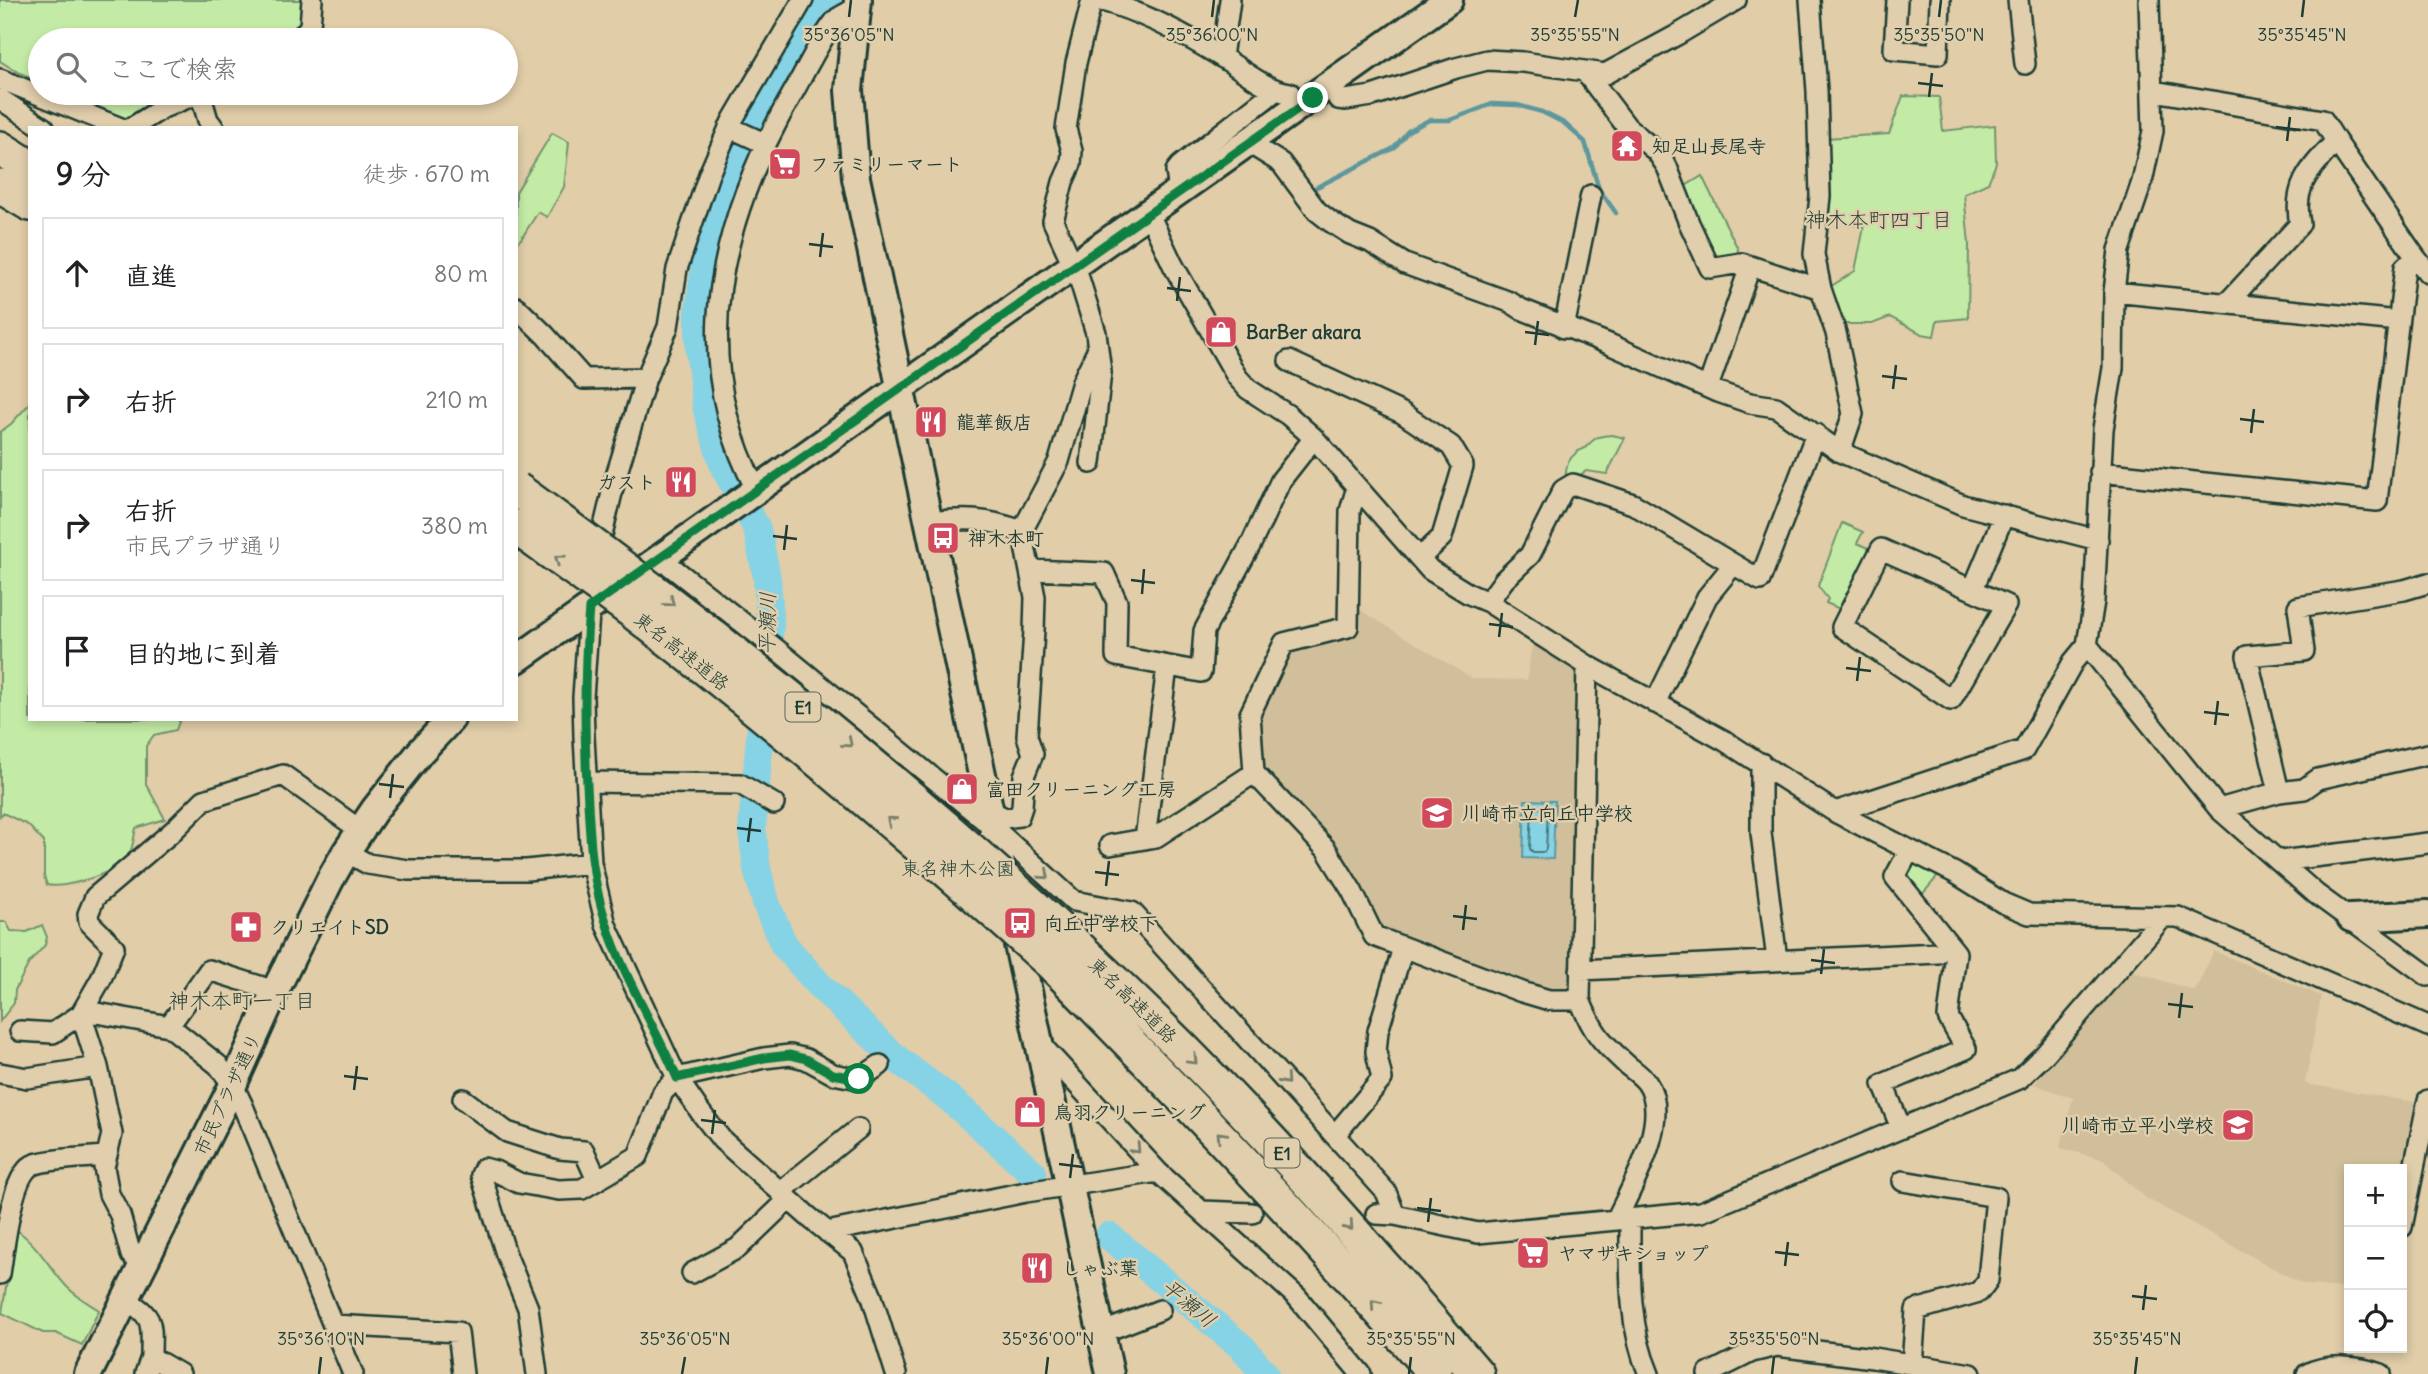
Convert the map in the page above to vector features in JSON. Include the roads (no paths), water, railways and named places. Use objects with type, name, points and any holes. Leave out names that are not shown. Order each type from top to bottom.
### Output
[{"type":"highway","points":[[0,148],[28,166]]},
{"type":"highway","points":[[0,186],[28,203]]},
{"type":"highway","name":"東名高速道路","points":[[518,490],[643,581],[847,742],[984,859],[1063,954],[1435,1374]]},
{"type":"highway","name":"東名高速道路","points":[[518,528],[641,618],[936,859],[1063,954],[1196,1062],[1349,1227],[1477,1374]]},
{"type":"street","points":[[308,28],[312,0]]},
{"type":"street","points":[[803,0],[709,174],[677,269],[668,327],[646,378],[616,476],[598,550],[589,608],[583,697],[591,863],[610,935],[677,1078],[722,1140],[853,1252],[872,1297],[896,1374]]},
{"type":"street","points":[[1091,0],[1076,63],[1066,129],[1072,151],[1071,164],[1063,182],[1053,221],[1087,302],[1096,332],[1101,372],[1091,463]]},
{"type":"street","points":[[1099,0],[1134,9],[1282,92],[1181,166],[1176,171],[1179,191]]},
{"type":"street","points":[[1222,57],[1230,0]]},
{"type":"street","points":[[518,659],[1449,0]]},
{"type":"street","points":[[1338,99],[1372,96],[1487,60],[1523,62],[1605,74],[1736,0]]},
{"type":"street","points":[[1810,0],[1817,91],[1820,196],[1814,254],[1821,289],[1836,332],[1853,414],[1840,452]]},
{"type":"street","points":[[1897,0],[1894,50],[1938,54],[1940,0]]},
{"type":"street","points":[[2018,0],[2025,64]]},
{"type":"street","points":[[1835,812],[2024,750],[2073,662],[2087,645],[2092,618],[2098,540],[2103,429],[2113,368],[2114,292],[2119,250],[2142,182],[2153,131],[2154,91],[2149,0]]},
{"type":"street","points":[[755,492],[730,430],[724,405],[716,330],[726,250],[764,143],[837,19],[857,4]]},
{"type":"street","points":[[857,4],[849,90],[856,178],[986,817],[1040,1045],[1110,1374]]},
{"type":"street","points":[[1586,72],[1627,127],[1657,152],[1667,167],[1710,268],[1741,263],[1821,289]]},
{"type":"street","points":[[0,79],[28,90]]},
{"type":"street","points":[[2154,91],[2323,120],[2422,266]]},
{"type":"street","points":[[0,99],[41,126]]},
{"type":"street","points":[[64,105],[116,126]]},
{"type":"street","points":[[134,126],[170,105]]},
{"type":"street","points":[[204,105],[212,126]]},
{"type":"street","points":[[734,129],[764,143]]},
{"type":"street","points":[[2228,302],[2300,224],[2296,204],[2308,172],[2336,141]]},
{"type":"street","points":[[1247,142],[1281,163],[1317,211],[1350,234],[1370,242],[1405,264],[1498,298],[1708,387],[1750,403],[1776,407],[1840,452],[1963,505],[2098,540]]},
{"type":"street","points":[[1564,328],[1591,195]]},
{"type":"street","points":[[1149,214],[1173,265],[1237,377],[1248,389],[1288,415],[1314,438],[1430,569],[1469,594],[1488,602],[1587,665],[1725,741],[1835,812],[1955,873],[2003,903],[2029,914],[2178,917],[2428,1026]]},
{"type":"street","points":[[2100,472],[2377,501],[2405,267],[2422,266]]},
{"type":"street","points":[[1708,387],[1750,267]]},
{"type":"street","points":[[2114,292],[2398,321]]},
{"type":"street","points":[[518,309],[584,379],[646,378]]},
{"type":"street","points":[[903,852],[918,853],[986,817],[1018,816],[1023,807],[1024,776],[1033,754],[1027,736],[1035,597],[1021,531],[1059,461],[1082,382],[1098,349]]},
{"type":"street","points":[[1289,361],[1402,413],[1451,446],[1464,466],[1441,537],[1420,558]]},
{"type":"street","points":[[1488,602],[1504,580],[1530,555],[1563,490],[1573,484],[1633,504],[1760,580],[1816,434]]},
{"type":"street","points":[[1030,570],[1104,573],[1117,602],[1116,656],[1202,671],[1204,631],[1251,544],[1281,480],[1314,438]]},
{"type":"street","points":[[1357,487],[1350,511],[1348,627],[1284,643],[1250,714],[1254,774],[1326,849],[1352,891],[1374,936],[1549,1000],[1580,1000]]},
{"type":"street","points":[[1973,589],[2004,515]]},
{"type":"street","points":[[928,522],[979,519],[1021,531]]},
{"type":"street","points":[[1881,549],[1973,589],[2006,605],[1951,700],[1842,627],[1881,549]]},
{"type":"street","points":[[660,558],[986,817],[1074,901],[1132,912],[1386,1192],[1385,1215],[1478,1233],[1701,1212],[2019,1079],[2045,1054],[2164,917]]},
{"type":"street","points":[[1656,703],[1707,597],[1733,565]]},
{"type":"street","points":[[2279,792],[2247,656],[2304,652],[2298,607],[2404,590],[2428,583]]},
{"type":"street","points":[[2087,645],[2219,809],[2316,894],[2428,976]]},
{"type":"street","points":[[1587,665],[1580,1000],[1597,1037],[1647,1083],[1656,1112],[1623,1220],[1639,1350],[1649,1374]]},
{"type":"street","points":[[1145,838],[1167,667]]},
{"type":"street","name":"市民プラザ通り","points":[[88,1374],[233,1085],[275,991],[353,841],[421,751],[448,721]]},
{"type":"street","points":[[2219,809],[2279,792],[2304,789],[2318,779],[2428,754]]},
{"type":"street","points":[[1761,763],[1761,833],[1777,960]]},
{"type":"street","points":[[1110,845],[1156,837],[1254,774]]},
{"type":"street","points":[[20,1031],[53,1033],[81,1014],[101,979],[114,947],[89,922],[88,914],[95,897],[173,831],[204,800],[283,775],[353,841],[368,863],[408,870],[527,870],[591,863]]},
{"type":"street","points":[[587,782],[740,784],[771,802]]},
{"type":"street","points":[[2280,861],[2428,843]]},
{"type":"street","points":[[1901,1128],[1883,1084],[1966,1049],[1948,1017],[1956,953],[1895,877],[1909,851]]},
{"type":"street","points":[[2351,918],[2428,914]]},
{"type":"street","points":[[1335,1135],[1382,1079],[1376,1052],[1378,1031],[1403,948]]},
{"type":"street","points":[[1580,970],[1938,953]]},
{"type":"street","points":[[169,1026],[209,970],[275,991]]},
{"type":"street","points":[[81,1014],[111,1014],[169,1026],[218,1065],[233,1085],[353,1374]]},
{"type":"street","points":[[81,1014],[98,1067],[112,1134],[104,1167],[109,1194],[120,1215],[131,1255],[144,1265]]},
{"type":"street","points":[[1040,1045],[1158,1172],[1297,1297],[1361,1374]]},
{"type":"street","points":[[537,1374],[528,1308],[506,1254],[481,1175],[484,1168],[519,1183],[559,1190],[582,1189],[638,1156],[663,1092],[677,1078],[764,1058],[790,1055],[806,1059],[833,1074],[859,1079],[880,1065]]},
{"type":"street","points":[[0,1073],[27,1078],[98,1067]]},
{"type":"street","points":[[463,1099],[507,1132],[560,1149],[584,1151],[597,1180]]},
{"type":"street","points":[[2407,1203],[2428,1100]]},
{"type":"street","points":[[692,1273],[738,1248],[784,1195],[858,1129]]},
{"type":"street","points":[[0,1274],[10,1212],[24,1173],[33,1164],[106,1156]]},
{"type":"street","points":[[827,1232],[1070,1184],[1158,1172]]},
{"type":"street","points":[[1903,1181],[1996,1197],[1988,1280],[1979,1292],[1916,1311],[1912,1365]]},
{"type":"street","points":[[1202,1211],[1252,1213]]},
{"type":"street","points":[[127,1300],[143,1311],[150,1320],[148,1365],[180,1374]]},
{"type":"street","points":[[1101,1334],[1160,1310]]},
{"type":"street","points":[[334,1325],[457,1332],[463,1374]]},
{"type":"street","points":[[1708,1374],[1752,1352],[1777,1346],[1970,1374]]},
{"type":"street","points":[[2307,1374],[2316,1369],[2334,1367],[2370,1370],[2381,1374]]},
{"type":"water","points":[[1525,800],[1555,801],[1553,859],[1523,858]]},
{"type":"waterway","name":"平瀬川","points":[[832,0],[797,50],[746,144],[722,204],[706,256],[699,313],[699,347],[706,407],[724,467],[757,529],[767,578],[770,623],[752,829],[757,869],[767,906],[784,945],[821,987],[898,1060],[949,1098],[1033,1173]]},
{"type":"waterway","points":[[1311,190],[1394,148],[1408,131],[1429,120],[1450,120],[1492,104],[1517,105],[1542,112],[1564,123],[1585,142],[1599,189],[1616,213]]},
{"type":"waterway","name":"平瀬川","points":[[1109,1236],[1243,1348],[1265,1374]]},
{"type":"place","name":"知足山長尾寺","points":[[1627,146]]},
{"type":"place","name":"ファミリーマート","points":[[785,164]]},
{"type":"place","name":"BarBer akara","points":[[1221,332]]},
{"type":"place","name":"龍華飯店","points":[[931,422]]},
{"type":"place","name":"ガスト","points":[[681,482]]},
{"type":"place","name":"神木本町","points":[[943,538]]},
{"type":"place","name":"富田クリーニング工房","points":[[962,789]]},
{"type":"place","name":"川崎市立向丘中学校","points":[[1437,813]]},
{"type":"place","name":"向丘中学校下","points":[[1020,923]]},
{"type":"place","name":"クリエイトSD","points":[[246,927]]},
{"type":"place","name":"鳥羽クリーニング","points":[[1030,1112]]},
{"type":"place","name":"川崎市立平小学校","points":[[2238,1125]]},
{"type":"place","name":"ヤマザキショップ","points":[[1533,1253]]},
{"type":"place","name":"しゃぶ葉","points":[[1037,1268]]},
{"type":"district","name":"神木本町四丁目","points":[[1879,219]]},
{"type":"district","name":"神木本町一丁目","points":[[242,1000]]},
{"type":"park label","name":"東名神木公園","points":[[958,868]]}]
